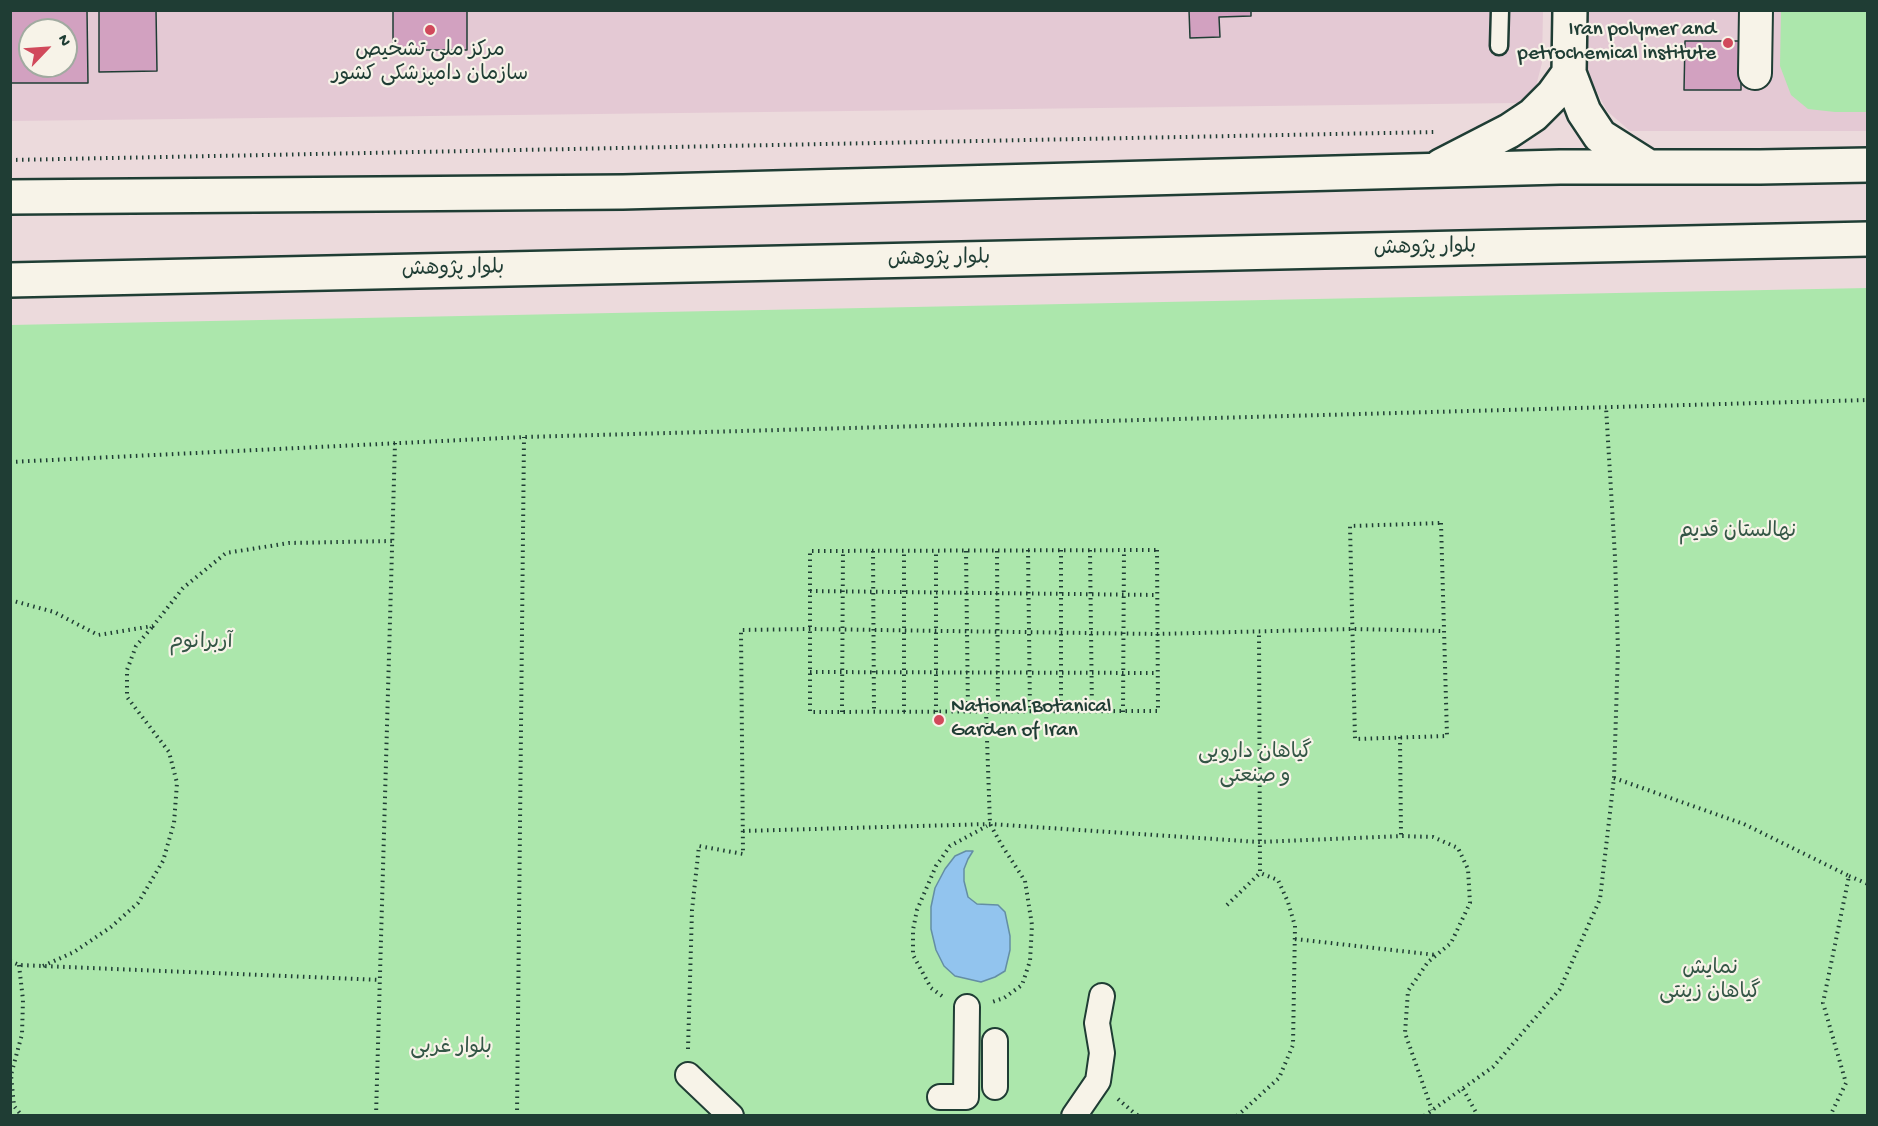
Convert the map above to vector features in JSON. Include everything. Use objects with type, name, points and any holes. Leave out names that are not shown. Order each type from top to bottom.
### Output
[{"type":"street","points":[[1570,10],[1569,74],[1584,112],[1600,136],[1648,167]]},
{"type":"street","points":[[1755,73],[1756,10]]},
{"type":"street","points":[[1431,171],[1509,132],[1533,115],[1553,95],[1569,74]]},
{"type":"street","points":[[10,197],[623,192],[1560,167],[1868,165]]},
{"type":"street","name":"بلوار پژوهش","points":[[10,280],[1868,239]]},
{"type":"street","points":[[1074,1116],[1098,1081],[1102,1053],[1097,1023],[1102,996]]},
{"type":"street","points":[[940,1097],[966,1097],[967,1006]]},
{"type":"street","points":[[966,1064],[995,1064]]},
{"type":"street","points":[[688,1075],[731,1116]]},
{"type":"lane","points":[[1499,46],[1500,10]]},
{"type":"path","points":[[10,160],[1442,131]]},
{"type":"path","points":[[10,462],[524,437],[1868,400]]},
{"type":"path","points":[[1424,1116],[1493,1067],[1560,988],[1600,899],[1614,778],[1618,650],[1606,407]]},
{"type":"path","points":[[517,1116],[524,437]]},
{"type":"path","points":[[376,1116],[395,443]]},
{"type":"path","points":[[1442,524],[1447,736],[1355,739],[1352,629],[1350,526],[1442,524]]},
{"type":"path","points":[[43,966],[74,952],[111,927],[138,903],[163,861],[174,823],[177,783],[170,752],[127,697],[127,670],[136,646],[183,588],[226,553],[289,543],[392,541]]},
{"type":"path","points":[[810,550],[1028,550],[1157,550],[1158,711],[810,712],[810,550]]},
{"type":"path","points":[[842,712],[843,550]]},
{"type":"path","points":[[904,550],[904,712]]},
{"type":"path","points":[[936,550],[936,712]]},
{"type":"path","points":[[966,550],[968,711]]},
{"type":"path","points":[[1028,550],[1030,711]]},
{"type":"path","points":[[1061,550],[1061,711]]},
{"type":"path","points":[[1090,550],[1092,712]]},
{"type":"path","points":[[1123,712],[1124,550]]},
{"type":"path","points":[[873,551],[874,711]]},
{"type":"path","points":[[997,551],[998,712]]},
{"type":"path","points":[[810,591],[1158,595]]},
{"type":"path","points":[[10,600],[54,612],[98,635],[153,626]]},
{"type":"path","points":[[688,1075],[692,910],[699,846],[743,854],[741,630],[843,629],[1157,634],[1352,629],[1444,631]]},
{"type":"path","points":[[1227,905],[1260,873],[1259,631]]},
{"type":"path","points":[[810,672],[1158,673]]},
{"type":"path","points":[[986,711],[990,824],[1025,881],[1032,925],[1030,962],[1022,985],[1004,998],[984,1005],[967,1006],[946,999],[931,988],[913,955],[913,930],[916,910],[936,866],[950,846],[990,824]]},
{"type":"path","points":[[1400,738],[1401,836]]},
{"type":"path","points":[[1614,778],[1744,824],[1868,884]]},
{"type":"path","points":[[743,831],[990,824],[1259,842],[1401,836],[1433,837],[1458,848],[1468,869],[1470,903],[1451,943],[1428,962],[1408,991],[1405,1033],[1432,1110]]},
{"type":"path","points":[[1237,1116],[1279,1078],[1293,1045],[1295,927],[1288,902],[1278,880],[1260,873]]},
{"type":"path","points":[[1830,1116],[1846,1083],[1823,1003],[1849,876]]},
{"type":"path","points":[[1295,939],[1436,955]]},
{"type":"path","points":[[10,961],[19,965],[380,980]]},
{"type":"path","points":[[19,965],[23,1000],[22,1034],[11,1075],[14,1106],[22,1116]]},
{"type":"path","points":[[1463,1089],[1478,1116]]},
{"type":"shaded area","points":[[10,11],[1543,11],[1542,63],[1536,86],[1518,103],[11,121]]},
{"type":"shaded area","name":"Iran polymer and petrochemical institute","points":[[1589,11],[1867,11],[1867,131],[1630,131],[1607,111],[1588,75]]},
{"type":"green space","points":[[1781,11],[1867,11],[1867,112],[1808,109],[1791,95],[1780,66]]},
{"type":"green space","name":"National Botanical Garden of Iran","points":[[1867,288],[1867,1115],[11,1115],[10,325]]},
{"type":"water","points":[[966,851],[973,851],[964,869],[968,897],[977,904],[998,905],[1005,912],[1010,936],[1010,950],[1005,971],[981,982],[955,976],[944,966],[936,950],[931,929],[931,907],[935,888],[955,856]]},
{"type":"building","points":[[10,10],[87,10],[88,83],[10,83]]},
{"type":"building","points":[[99,10],[156,10],[157,71],[99,72]]},
{"type":"building","name":"مرکز ملی تشخیص سازمان دامپزشکی کشور","points":[[393,10],[467,10],[467,50],[393,50]]},
{"type":"building","points":[[1189,10],[1251,10],[1251,16],[1219,17],[1220,37],[1190,38]]},
{"type":"building","points":[[1685,41],[1741,41],[1741,90],[1684,90]]},
{"type":"place","name":"مرکز ملی تشخیص سازمان دامپزشکی کشور","points":[[430,30]]},
{"type":"place","name":"Iran polymer and petrochemical institute","points":[[1728,43]]},
{"type":"place","name":"National Botanical Garden of Iran","points":[[939,720]]},
{"type":"park label","name":"نهالستان قدیم","points":[[1738,533]]},
{"type":"park label","name":"آربرانوم","points":[[201,644]]},
{"type":"park label","name":"گیاهان دارویی و صنعتی","points":[[1255,766]]},
{"type":"park label","name":"نمایش گیاهان زینتی","points":[[1710,982]]},
{"type":"park label","name":"بلوار غربی","points":[[451,1049]]}]
